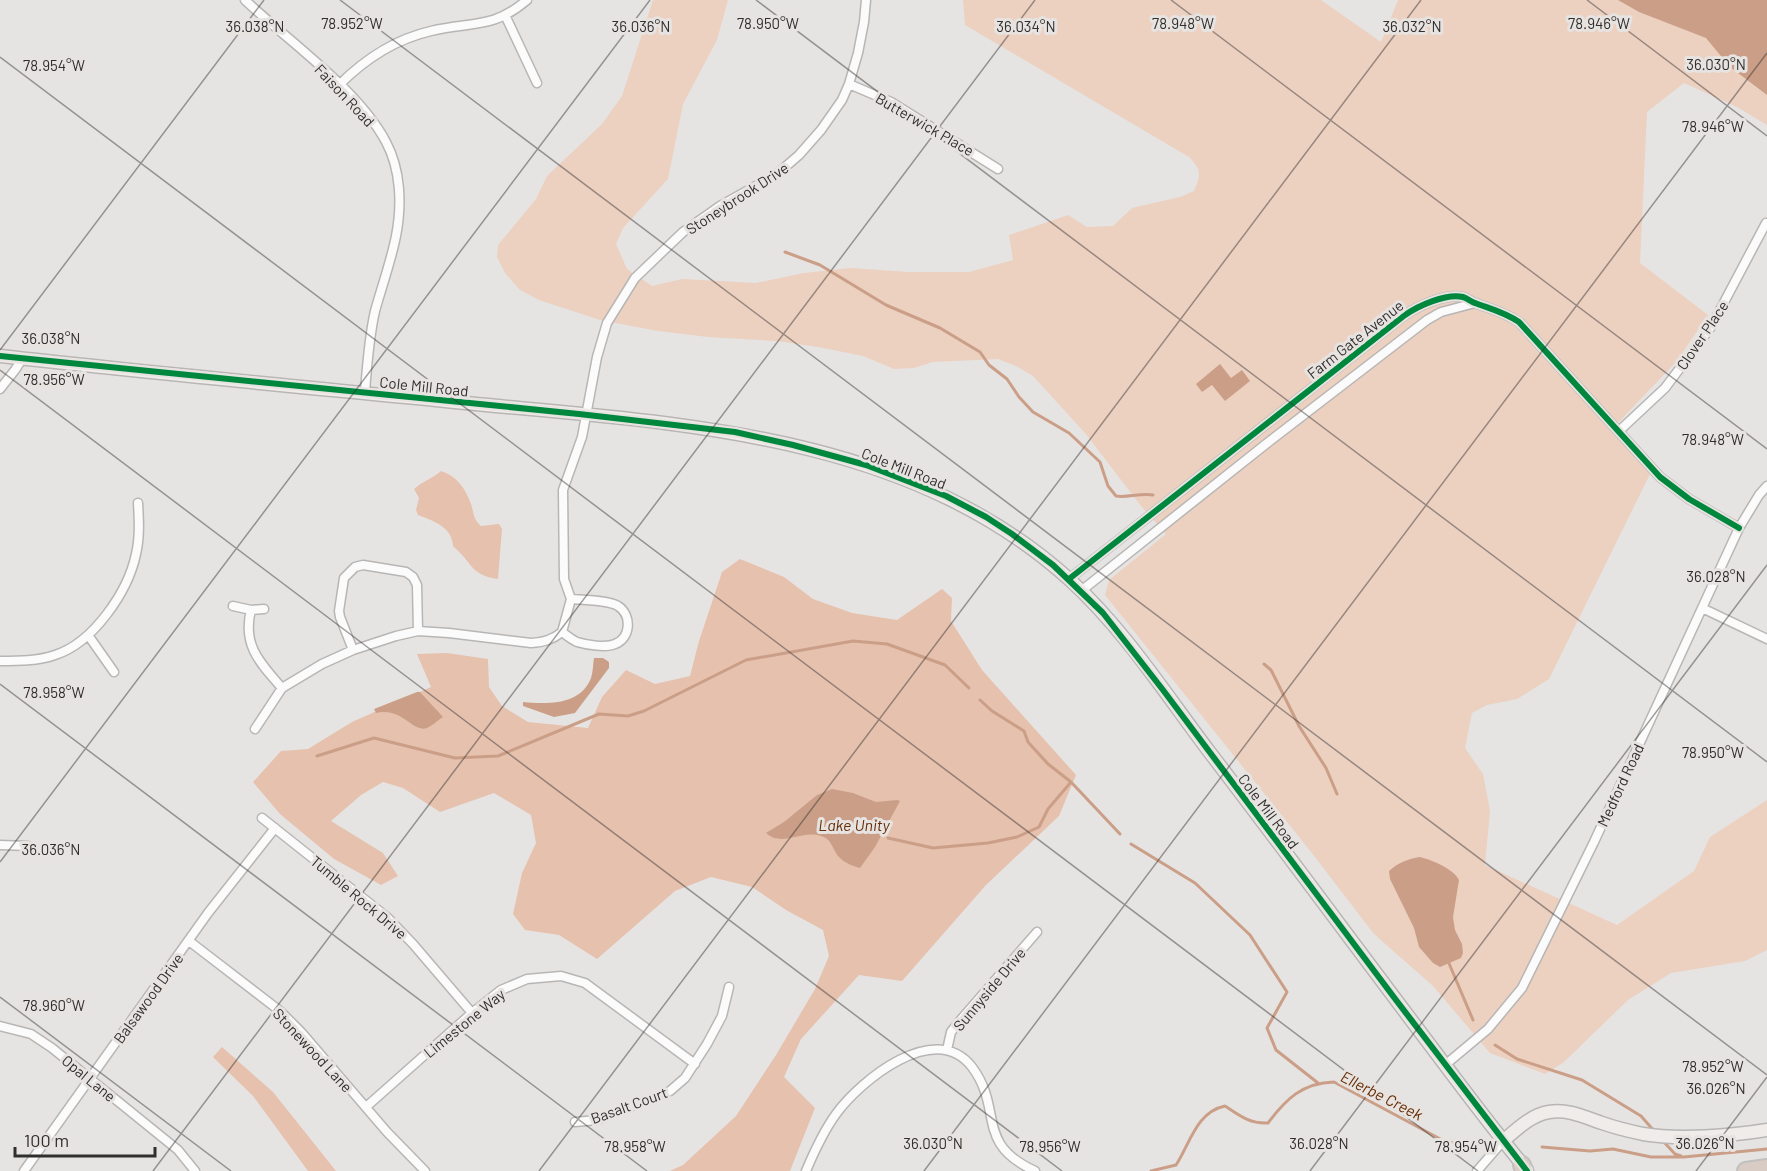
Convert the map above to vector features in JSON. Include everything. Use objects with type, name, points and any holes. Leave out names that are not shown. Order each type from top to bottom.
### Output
[{"type":"highway","points":[[1746,1171],[1767,1168]]},
{"type":"street","name":"Faison Road","points":[[244,0],[339,85],[367,115],[386,142],[394,161],[399,202],[396,236],[371,331],[365,392]]},
{"type":"street","points":[[339,85],[370,60],[407,39],[445,28],[489,23],[527,0]]},
{"type":"street","name":"Stoneybrook Drive","points":[[562,632],[571,598],[564,579],[563,490],[578,450],[602,335],[619,302],[644,268],[696,222],[720,206],[762,184],[789,165],[810,143],[832,115],[849,84],[858,53],[866,0]]},
{"type":"street","points":[[505,15],[537,82]]},
{"type":"street","name":"Butterwick Place","points":[[849,84],[891,102],[998,169]]},
{"type":"street","name":"Clover Place","points":[[1619,431],[1665,388],[1711,327],[1767,224]]},
{"type":"street","name":"Farm Gate Avenue","points":[[1069,579],[1412,310],[1432,301],[1454,297],[1463,297],[1502,311],[1524,326],[1672,488],[1738,528]]},
{"type":"street","name":"Farm Gate Avenue","points":[[1082,591],[1266,444],[1427,320],[1441,312],[1475,303]]},
{"type":"street","name":"Cole Mill Road","points":[[0,356],[586,415],[763,437],[873,467],[946,496],[986,517],[1032,548],[1082,591],[1103,614],[1524,1169]]},
{"type":"street","points":[[0,389],[22,359]]},
{"type":"street","name":"Medford Road","points":[[1445,1065],[1488,1029],[1522,988],[1594,842],[1738,528],[1767,486]]},
{"type":"street","points":[[0,661],[35,660],[56,655],[75,646],[100,622],[118,597],[130,573],[138,544],[138,503]]},
{"type":"street","points":[[353,650],[339,611],[344,578],[355,567],[363,565],[410,574],[417,585],[418,631]]},
{"type":"street","points":[[255,729],[282,688],[322,664],[353,650],[418,631],[531,643],[543,642],[562,632],[577,642],[607,646],[622,640],[628,627],[626,615],[615,605],[571,598]]},
{"type":"street","points":[[233,606],[251,610],[264,609]]},
{"type":"street","points":[[1702,608],[1767,639]]},
{"type":"street","points":[[251,610],[248,637],[252,650],[282,688]]},
{"type":"street","points":[[88,635],[114,672]]},
{"type":"street","name":"Tumble Rock Drive","points":[[262,818],[388,918],[472,1013]]},
{"type":"street","name":"Balsawood Drive","points":[[24,1171],[208,913],[275,828]]},
{"type":"street","points":[[0,845],[28,846]]},
{"type":"street","name":"Sunnyside Drive","points":[[947,1050],[951,1032],[957,1023],[1037,932]]},
{"type":"street","name":"Stonewood Lane","points":[[189,941],[280,1011],[425,1171]]},
{"type":"street","name":"Limestone Way","points":[[366,1107],[472,1013],[501,990],[527,979],[561,976],[585,983],[695,1064]]},
{"type":"street","name":"Basalt Court","points":[[575,1122],[597,1120],[670,1091],[685,1078],[722,1016],[729,987]]},
{"type":"street","name":"Opal Lane","points":[[0,1026],[31,1034],[52,1048],[178,1150],[195,1171]]},
{"type":"street","points":[[806,1171],[831,1121],[857,1090],[902,1058],[935,1049],[947,1050],[965,1060],[980,1080],[987,1096],[995,1134],[1000,1146],[1013,1159],[1035,1171]]},
{"type":"street","points":[[1477,1171],[1503,1141],[1529,1120],[1546,1112],[1571,1112],[1622,1129],[1649,1135],[1703,1135],[1767,1130]]},
{"type":"shaded area","points":[[653,0],[728,0],[717,40],[683,104],[668,179],[623,228],[616,244],[627,269],[652,286],[682,279],[756,283],[804,273],[851,268],[908,272],[969,272],[1013,260],[1009,235],[1068,215],[1087,227],[1113,226],[1132,208],[1180,197],[1194,191],[1199,173],[1189,157],[965,25],[963,0],[1321,0],[1381,42],[1398,0],[1767,0],[1767,125],[1737,107],[1684,83],[1647,112],[1640,263],[1708,315],[1677,361],[1613,428],[1651,472],[1549,679],[1517,699],[1487,705],[1472,713],[1465,748],[1483,774],[1490,811],[1485,865],[1617,925],[1694,871],[1710,837],[1767,800],[1767,950],[1745,961],[1671,973],[1628,1000],[1564,1062],[1545,1074],[1490,1053],[1433,986],[1374,934],[1105,595],[1109,580],[1166,534],[1141,506],[1085,433],[1033,376],[998,359],[933,362],[914,368],[894,369],[863,356],[818,347],[777,341],[658,331],[600,320],[539,300],[520,290],[505,273],[497,257],[498,245],[536,199],[547,176],[602,124],[622,96]]},
{"type":"shaded area","points":[[441,471],[456,479],[463,488],[475,518],[481,526],[499,524],[502,529],[498,579],[482,575],[472,567],[453,546],[446,529],[418,515],[416,510],[419,498],[414,489]]},
{"type":"shaded area","points":[[740,559],[784,577],[813,599],[852,613],[897,620],[942,589],[952,598],[951,621],[982,670],[1076,775],[1059,816],[986,885],[902,981],[859,975],[801,1039],[784,1077],[815,1108],[790,1171],[670,1171],[683,1165],[736,1116],[776,1055],[815,989],[829,956],[823,930],[786,910],[752,887],[711,877],[675,891],[597,959],[559,935],[525,930],[513,914],[522,873],[536,843],[531,815],[494,793],[440,812],[403,788],[383,782],[361,795],[331,821],[383,853],[398,876],[381,885],[334,859],[280,814],[253,782],[281,751],[308,749],[352,722],[431,687],[417,654],[447,653],[488,659],[489,687],[502,706],[528,722],[588,728],[602,697],[626,670],[655,684],[690,676],[722,572]]},
{"type":"shaded area","points":[[222,1047],[273,1092],[336,1171],[308,1171],[253,1096],[213,1057]]},
{"type":"water","points":[[1618,0],[1767,0],[1767,95],[1730,67],[1706,38],[1639,12]]},
{"type":"water","points":[[1220,364],[1231,378],[1242,370],[1250,381],[1225,401],[1212,385],[1202,392],[1196,384]]},
{"type":"water","points":[[594,658],[603,658],[609,662],[609,668],[575,713],[554,717],[523,706],[523,702],[552,703],[579,694],[591,678]]},
{"type":"water","points":[[420,692],[443,717],[427,728],[416,727],[400,716],[385,712],[376,713],[374,709]]},
{"type":"water","name":"Lake Unity","points":[[832,789],[853,793],[876,802],[900,801],[875,847],[860,868],[841,859],[825,837],[814,834],[779,839],[766,833],[784,822],[817,795]]},
{"type":"water","points":[[1420,857],[1448,869],[1459,880],[1453,917],[1463,953],[1461,958],[1440,967],[1433,963],[1419,947],[1414,928],[1390,879],[1389,871],[1393,868],[1404,861]]},
{"type":"waterway","points":[[785,252],[820,265],[886,305],[940,328],[980,352],[989,365],[1007,379],[1033,412],[1069,433],[1100,462],[1108,486],[1116,496],[1153,495]]},
{"type":"waterway","points":[[317,756],[374,738],[455,758],[498,756],[599,714],[628,716],[644,711],[746,660],[853,641],[887,644],[945,665],[969,688]]},
{"type":"waterway","points":[[1264,664],[1271,670],[1299,726],[1326,768],[1337,794]]},
{"type":"waterway","points":[[980,700],[992,711],[1024,731],[1028,742],[1048,764],[1071,782],[1120,834]]},
{"type":"waterway","points":[[888,838],[933,848],[988,843],[1017,837],[1039,827],[1048,809],[1071,782]]},
{"type":"waterway","points":[[1131,844],[1195,883],[1250,935],[1287,992],[1267,1028],[1276,1050],[1318,1083]]},
{"type":"waterway","points":[[1448,961],[1473,1020]]},
{"type":"waterway","points":[[1495,1045],[1517,1059],[1582,1080],[1641,1116],[1655,1132]]},
{"type":"waterway","name":"Ellerbe Creek","points":[[1151,1171],[1176,1165],[1200,1122],[1215,1109],[1225,1106],[1250,1121],[1268,1123],[1288,1100],[1304,1089],[1313,1085],[1334,1082],[1444,1141],[1470,1146]]},
{"type":"waterway","points":[[1663,1141],[1675,1154],[1681,1156]]},
{"type":"waterway","name":"Ellerbe Creek","points":[[1542,1147],[1590,1151],[1613,1149],[1651,1157],[1684,1157],[1767,1149]]},
{"type":"cycle path","points":[[1069,579],[1405,315],[1432,301],[1456,296],[1503,313],[1519,322],[1660,477],[1689,499],[1739,528]]},
{"type":"cycle path","points":[[0,356],[579,414],[735,432],[866,465],[946,496],[986,517],[1053,565],[1103,613],[1527,1171]]}]
